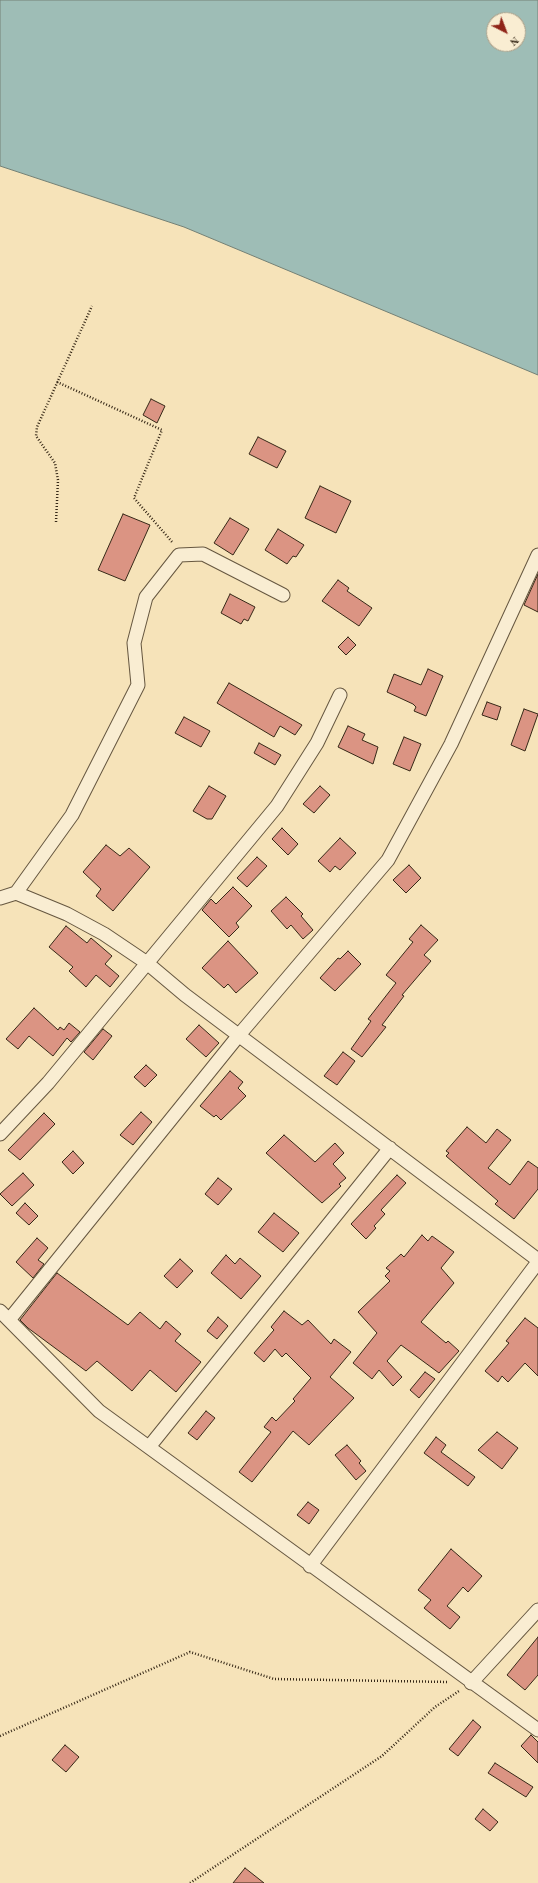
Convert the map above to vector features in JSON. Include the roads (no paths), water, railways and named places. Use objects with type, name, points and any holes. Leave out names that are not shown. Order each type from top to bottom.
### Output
[{"type":"street","points":[[0,898],[16,893],[72,815],[138,685],[134,643],[146,597],[179,555],[203,554],[283,595]]},
{"type":"street","points":[[538,555],[451,744],[388,860],[239,1035],[5,1316],[99,1411],[471,1683],[538,1730]]},
{"type":"street","points":[[0,1134],[48,1083],[277,806],[317,743],[340,695]]},
{"type":"street","points":[[16,893],[67,914],[104,934],[147,964],[185,996],[390,1148],[538,1261],[310,1566]]},
{"type":"street","points":[[149,1447],[390,1148]]},
{"type":"street","points":[[471,1683],[538,1610]]},
{"type":"water","points":[[0,0],[538,0],[538,375],[184,227],[0,166]]}]
